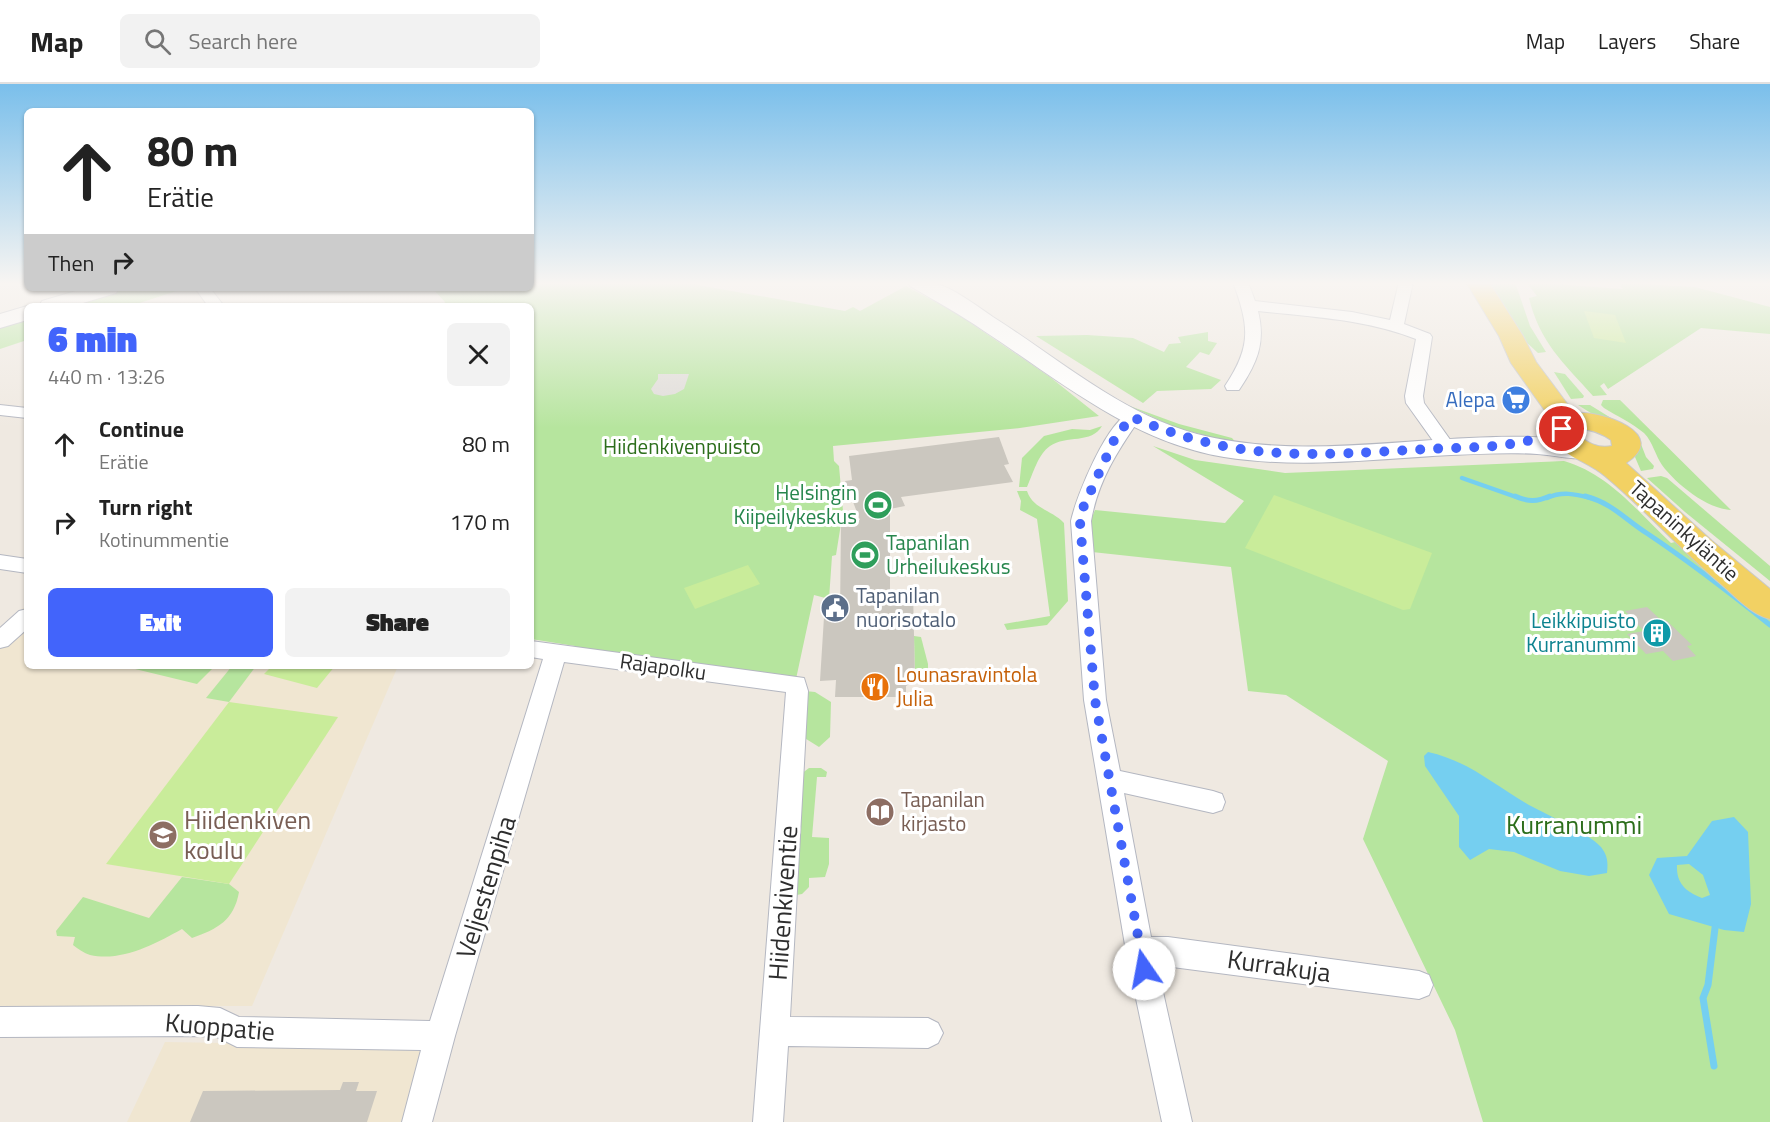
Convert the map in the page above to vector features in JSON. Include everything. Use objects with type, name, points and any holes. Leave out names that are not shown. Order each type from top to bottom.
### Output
[{"type":"main road","points":[[997,330],[1103,401],[1132,417],[1194,441],[1268,454],[1318,455],[1522,444],[1601,454],[1628,446],[1623,437],[1611,428],[1596,422],[1569,402],[1511,336]]},
{"type":"main road","points":[[1507,330],[1524,363],[1565,426],[1569,443],[1601,454]]},
{"type":"main road","points":[[1522,444],[1576,420],[1596,422]]},
{"type":"main road","name":"Tapaninkyläntie","points":[[1601,454],[1645,480],[1674,507],[1770,585]]},
{"type":"main road","name":"Tapaninkyläntie","points":[[1601,454],[1680,530],[1770,607]]},
{"type":"street","points":[[1233,386],[1247,365],[1254,349],[1255,330]]},
{"type":"street","points":[[1410,330],[1424,337],[1414,396],[1415,403],[1447,448]]},
{"type":"street","points":[[0,410],[24,413]]},
{"type":"street","points":[[1132,417],[1121,429],[1110,449],[1083,508],[1080,522],[1095,700],[1140,951],[1177,1122]]},
{"type":"street","points":[[0,562],[24,566]]},
{"type":"street","points":[[0,640],[24,620]]},
{"type":"street","name":"Rajapolku","points":[[534,649],[796,684]]},
{"type":"street","name":"Veljestenpiha","points":[[417,1122],[440,1036],[556,652]]},
{"type":"street","name":"Hiidenkiventie","points":[[768,1122],[798,691],[796,684]]},
{"type":"street","points":[[1110,779],[1213,802]]},
{"type":"street","name":"Kurrakuja","points":[[1140,951],[1168,951],[1419,985]]},
{"type":"street","name":"Kuoppatie","points":[[0,1022],[198,1021],[220,1023],[237,1032],[440,1036]]},
{"type":"street","points":[[775,1031],[928,1033]]},
{"type":"shaded area","points":[[658,374],[689,374],[684,389],[675,394],[663,396],[654,394],[651,389],[658,379]]},
{"type":"shaded area","name":"Hiidenkiven koulu","points":[[24,607],[24,669],[397,669],[252,1006],[0,1006],[0,627]]},
{"type":"shaded area","points":[[165,1042],[428,1046],[405,1122],[127,1122]]},
{"type":"green space","points":[[0,330],[24,330],[24,341],[0,349]]},
{"type":"green space","name":"Hiidenkivenpuisto","points":[[534,330],[982,330],[1050,377],[1099,416],[1020,428],[833,446],[834,461],[839,466],[843,511],[836,555],[832,556],[829,599],[814,595],[796,679],[574,649],[575,646],[534,639]]},
{"type":"green space","points":[[1517,330],[1533,330],[1546,352],[1538,353]]},
{"type":"green space","points":[[1540,330],[1697,330],[1608,389],[1604,383],[1600,386],[1607,395],[1593,396],[1562,362]]},
{"type":"green space","points":[[1591,330],[1621,330],[1626,343],[1594,338]]},
{"type":"green space","points":[[1729,330],[1770,330],[1770,334]]},
{"type":"green space","points":[[1208,332],[1208,341],[1217,343],[1209,355],[1200,352],[1186,367],[1221,380],[1211,389],[1157,391],[1143,403],[1036,336],[1087,335],[1133,338],[1164,352],[1169,344],[1181,343],[1178,337]]},
{"type":"green space","points":[[1554,372],[1565,374],[1584,396],[1583,398],[1571,399]]},
{"type":"green space","points":[[1603,400],[1620,400],[1731,510],[1722,509],[1702,500],[1675,480],[1662,465],[1644,433],[1604,408],[1601,405]]},
{"type":"green space","points":[[1127,405],[1179,424],[1232,438],[1237,444],[1174,427]]},
{"type":"green space","points":[[1578,405],[1590,405],[1624,426],[1639,439],[1646,457],[1654,466],[1653,469],[1641,471],[1635,457],[1637,450],[1602,420]]},
{"type":"green space","points":[[1102,426],[1092,435],[1050,446],[1039,459],[1027,487],[1019,487],[1022,458],[1044,436],[1072,429],[1090,430]]},
{"type":"green space","name":"Kurranummi","points":[[1153,446],[1195,460],[1285,473],[1564,461],[1580,467],[1609,484],[1671,543],[1679,541],[1770,616],[1770,1122],[1483,1122],[1455,1030],[1363,839],[1388,761],[1286,695],[1248,691],[1231,567],[1092,552],[1090,522],[1095,510],[1225,523],[1244,501]]},
{"type":"green space","points":[[1661,476],[1667,478],[1770,566],[1770,581],[1647,478]]},
{"type":"green space","points":[[1017,491],[1027,491],[1038,506],[1064,523],[1068,601],[1047,625],[1007,630],[1004,624],[1050,616],[1037,519],[1020,510],[1021,501]]},
{"type":"green space","points":[[1274,495],[1432,553],[1410,609],[1403,610],[1245,548]]},
{"type":"green space","points":[[748,565],[760,584],[695,609],[684,588]]},
{"type":"green space","points":[[914,636],[921,637],[928,664],[928,681],[915,681]]},
{"type":"green space","points":[[135,669],[212,669],[197,684]]},
{"type":"green space","points":[[230,669],[254,669],[229,702],[206,698]]},
{"type":"green space","points":[[269,669],[333,669],[317,688],[264,674]]},
{"type":"green space","points":[[805,691],[815,692],[831,702],[830,737],[819,747],[803,737]]},
{"type":"green space","points":[[229,702],[338,717],[229,884],[106,864]]},
{"type":"green space","points":[[809,768],[821,768],[827,772],[826,777],[817,777],[812,837],[829,838],[829,864],[825,877],[809,878],[809,887],[802,894],[791,896],[801,774]]},
{"type":"green space","points":[[182,877],[229,884],[239,892],[237,902],[229,916],[217,927],[192,938],[182,929],[149,946],[114,956],[90,955],[73,945],[75,937],[57,936],[56,931],[83,897],[149,918]]},
{"type":"water","points":[[1428,752],[1469,767],[1529,805],[1586,835],[1603,850],[1607,860],[1607,873],[1589,876],[1560,871],[1514,852],[1489,849],[1470,860],[1459,847],[1459,816],[1425,766],[1424,756]]},
{"type":"water","points":[[1734,817],[1748,832],[1751,904],[1744,932],[1724,930],[1669,914],[1649,875],[1657,858],[1687,856],[1712,821]],"holes":[[[1689,864],[1703,875],[1710,895],[1702,898],[1683,886],[1678,877],[1677,865]]]},
{"type":"building","name":"Tapanilan Urheilukeskus","points":[[999,437],[1009,464],[1004,465],[1013,482],[901,497],[905,506],[890,509],[890,590],[913,590],[915,681],[906,686],[906,697],[835,697],[836,680],[820,681],[824,617],[840,617],[841,520],[860,520],[845,481],[852,480],[849,456]]},
{"type":"building","name":"Leikkipuisto Kurranummi","points":[[1647,607],[1663,622],[1667,621],[1692,645],[1687,646],[1696,656],[1673,661],[1663,651],[1646,654],[1627,634],[1644,631],[1625,611]]},
{"type":"building","points":[[343,1082],[359,1082],[356,1091],[377,1091],[367,1122],[190,1122],[203,1091],[340,1090]]},
{"type":"waterway","points":[[1462,478],[1519,498]]},
{"type":"waterway","points":[[1547,498],[1563,494],[1591,498]]},
{"type":"waterway","points":[[1515,496],[1532,500],[1550,496]]},
{"type":"waterway","points":[[1585,496],[1604,503],[1618,512],[1695,567],[1770,625]]},
{"type":"waterway","points":[[1714,1066],[1703,998],[1708,985],[1715,928]]},
{"type":"place","name":"Alepa","points":[[1516,400]]},
{"type":"place","name":"Helsingin Kiipeilykeskus","points":[[878,505]]},
{"type":"place","name":"Tapanilan Urheilukeskus","points":[[865,555]]},
{"type":"place","name":"Tapanilan nuorisotalo","points":[[835,608]]},
{"type":"place","name":"Leikkipuisto Kurranummi","points":[[1657,633]]},
{"type":"place","name":"Lounasravintola Julia","points":[[875,687]]},
{"type":"place","name":"Tapanilan kirjasto","points":[[880,812]]},
{"type":"place","name":"Hiidenkiven koulu","points":[[163,835]]},
{"type":"route","points":[[1144,969],[1095,700],[1080,522],[1083,508],[1121,429],[1132,417],[1163,431],[1203,444],[1243,451],[1292,455],[1522,444],[1554,434],[1562,429]]}]
